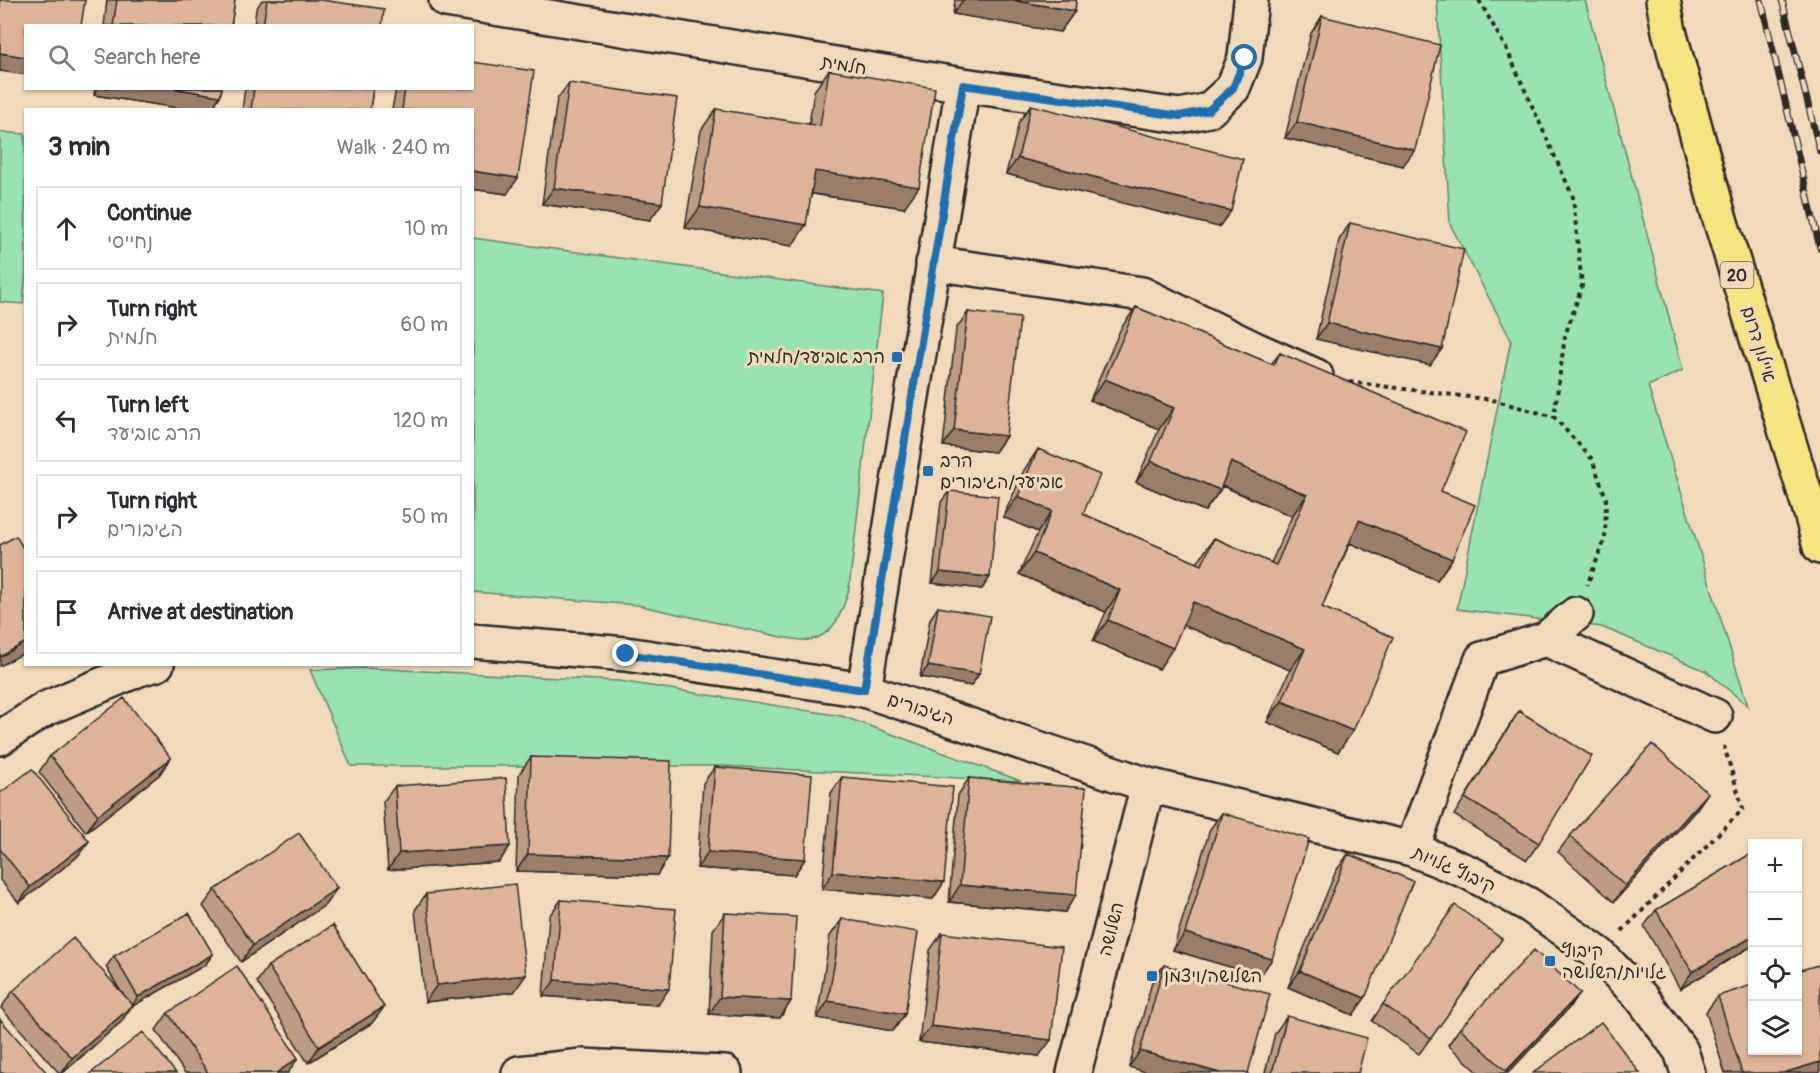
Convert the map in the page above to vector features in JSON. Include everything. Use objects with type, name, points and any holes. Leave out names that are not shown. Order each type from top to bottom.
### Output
[{"type":"highway","name":"איילון דרום","points":[[1663,0],[1669,31],[1719,216],[1820,547]]},
{"type":"street","name":"חלמית","points":[[446,0],[963,85],[1180,116],[1209,110],[1233,88],[1245,58],[1251,0]]},
{"type":"street","points":[[864,690],[963,85]]},
{"type":"street","points":[[933,263],[1142,294],[1322,379]]},
{"type":"street","points":[[1412,849],[1482,659],[1546,639],[1576,614]]},
{"type":"street","points":[[1546,639],[1715,716]]},
{"type":"street","name":"הגיבורים","points":[[474,641],[626,654],[864,690],[1148,784]]},
{"type":"street","points":[[0,738],[45,709],[149,666]]},
{"type":"street","name":"קיבוץ גלויות","points":[[1148,784],[1412,849],[1470,873],[1529,905],[1599,954],[1642,998],[1681,1051],[1688,1073]]},
{"type":"street","name":"השלושה","points":[[1074,1073],[1148,784]]},
{"type":"street","points":[[519,1073],[582,1066],[725,1073]]},
{"type":"path","points":[[1479,0],[1507,50],[1573,197],[1582,286],[1565,336],[1554,417]]},
{"type":"path","points":[[1322,379],[1493,400],[1554,417],[1592,459],[1606,498],[1605,540],[1576,614]]},
{"type":"path","points":[[1599,954],[1743,809],[1715,716]]},
{"type":"green space","points":[[1437,0],[1585,0],[1683,370],[1648,386],[1748,706],[1706,671],[1602,627],[1457,609],[1511,340],[1450,224]]},
{"type":"green space","points":[[0,132],[24,134],[24,293],[23,304],[0,302]]},
{"type":"green space","points":[[474,238],[883,294],[849,589],[841,613],[832,627],[819,637],[798,640],[637,605],[474,592]]},
{"type":"green space","points":[[365,668],[619,681],[842,716],[1021,781],[722,766],[351,766],[310,670]]},
{"type":"building","points":[[0,0],[85,0],[81,24],[24,24],[24,57],[0,53]]},
{"type":"building","points":[[117,0],[235,0],[231,24],[113,24]]},
{"type":"building","points":[[267,0],[321,0],[384,9],[382,24],[263,24]]},
{"type":"building","points":[[1011,0],[1076,0],[1075,11]]},
{"type":"building","points":[[1322,16],[1440,45],[1415,150],[1297,122]]},
{"type":"building","points":[[474,62],[534,71],[518,178],[474,171],[474,108],[402,108],[405,90],[474,90]]},
{"type":"building","points":[[829,70],[935,88],[919,187],[815,171],[806,225],[700,207],[716,109],[820,126]]},
{"type":"building","points":[[569,83],[677,98],[662,203],[554,188]]},
{"type":"building","points":[[184,90],[222,90],[220,96]]},
{"type":"building","points":[[254,90],[373,90],[370,108],[251,108]]},
{"type":"building","points":[[1031,105],[1243,159],[1231,211],[1018,158]]},
{"type":"building","points":[[1350,223],[1464,249],[1442,349],[1327,323]]},
{"type":"building","points":[[1136,307],[1274,365],[1280,353],[1466,432],[1441,491],[1475,505],[1452,559],[1359,520],[1322,607],[1393,637],[1353,731],[1282,701],[1305,649],[1193,602],[1173,648],[1108,620],[1120,590],[1034,553],[1052,511],[1018,496],[1038,449],[1100,475],[1083,514],[1202,565],[1214,538],[1276,565],[1307,495],[1231,462],[1220,490],[1151,461],[1174,408],[1105,379]]},
{"type":"building","points":[[968,312],[1020,318],[1006,436],[954,430]]},
{"type":"building","points":[[949,491],[998,496],[990,577],[940,572]]},
{"type":"building","points":[[16,536],[24,550],[24,643],[0,657],[0,545]]},
{"type":"building","points":[[938,607],[990,616],[979,674],[928,666]]},
{"type":"building","points":[[124,698],[171,758],[98,815],[50,756]]},
{"type":"building","points":[[1519,711],[1592,756],[1539,843],[1465,798]]},
{"type":"building","points":[[1652,744],[1708,793],[1625,886],[1570,836]]},
{"type":"building","points":[[531,757],[671,761],[668,858],[528,854]]},
{"type":"building","points":[[715,767],[812,775],[805,859],[708,852]]},
{"type":"building","points":[[32,769],[89,841],[30,887],[0,849],[0,793]]},
{"type":"building","points":[[842,777],[953,787],[944,882],[833,872]]},
{"type":"building","points":[[506,778],[510,846],[399,853],[395,786]]},
{"type":"building","points":[[969,778],[1086,788],[1076,895],[960,885]]},
{"type":"building","points":[[1222,813],[1309,839],[1272,959],[1185,933]]},
{"type":"building","points":[[299,833],[337,888],[253,945],[215,890]]},
{"type":"building","points":[[1348,854],[1413,881],[1365,998],[1300,971]]},
{"type":"building","points":[[1748,855],[1748,939],[1692,972],[1656,910]]},
{"type":"building","points":[[515,884],[526,975],[437,985],[426,894]]},
{"type":"building","points":[[561,900],[676,909],[669,989],[555,980]]},
{"type":"building","points":[[1455,905],[1502,939],[1431,1038],[1383,1004]]},
{"type":"building","points":[[189,913],[213,954],[138,997],[114,956]]},
{"type":"building","points":[[725,913],[796,917],[791,1001],[720,997]]},
{"type":"building","points":[[842,919],[918,932],[905,1014],[828,1001]]},
{"type":"building","points":[[333,925],[384,1007],[319,1047],[268,966]]},
{"type":"building","points":[[942,933],[1062,947],[1051,1040],[931,1026]]},
{"type":"building","points":[[73,938],[133,1005],[72,1058],[13,991]]},
{"type":"building","points":[[1534,950],[1580,993],[1506,1071],[1460,1028]]},
{"type":"building","points":[[1164,965],[1270,994],[1248,1073],[1220,1073],[1140,1051]]},
{"type":"building","points":[[1818,965],[1820,971],[1820,1062],[1783,1073],[1742,1073],[1718,996],[1748,986],[1748,1055],[1802,1055],[1802,970]]},
{"type":"building","points":[[237,966],[298,1058],[276,1073],[208,1073],[168,1013]]},
{"type":"building","points":[[1287,1016],[1367,1038],[1358,1073],[1272,1073]]},
{"type":"building","points":[[0,1019],[47,1073],[0,1073]]},
{"type":"building","points":[[1601,1022],[1640,1073],[1533,1073]]},
{"type":"building","points":[[143,1032],[176,1073],[91,1073]]},
{"type":"railway","points":[[1761,0],[1820,248]]},
{"type":"railway","points":[[1782,0],[1820,152]]},
{"type":"place","name":"הרב אביעד/חלמית","points":[[897,357]]},
{"type":"place","name":"הרב אביעד/הגיבורים","points":[[928,471]]},
{"type":"place","name":"קיבוץ גלויות/השלושה","points":[[1550,961]]},
{"type":"place","name":"השלושה/ויצמן","points":[[1152,976]]},
{"type":"route","points":[[626,654],[864,690],[963,85],[1180,116],[1209,110],[1233,88],[1245,58]]}]
